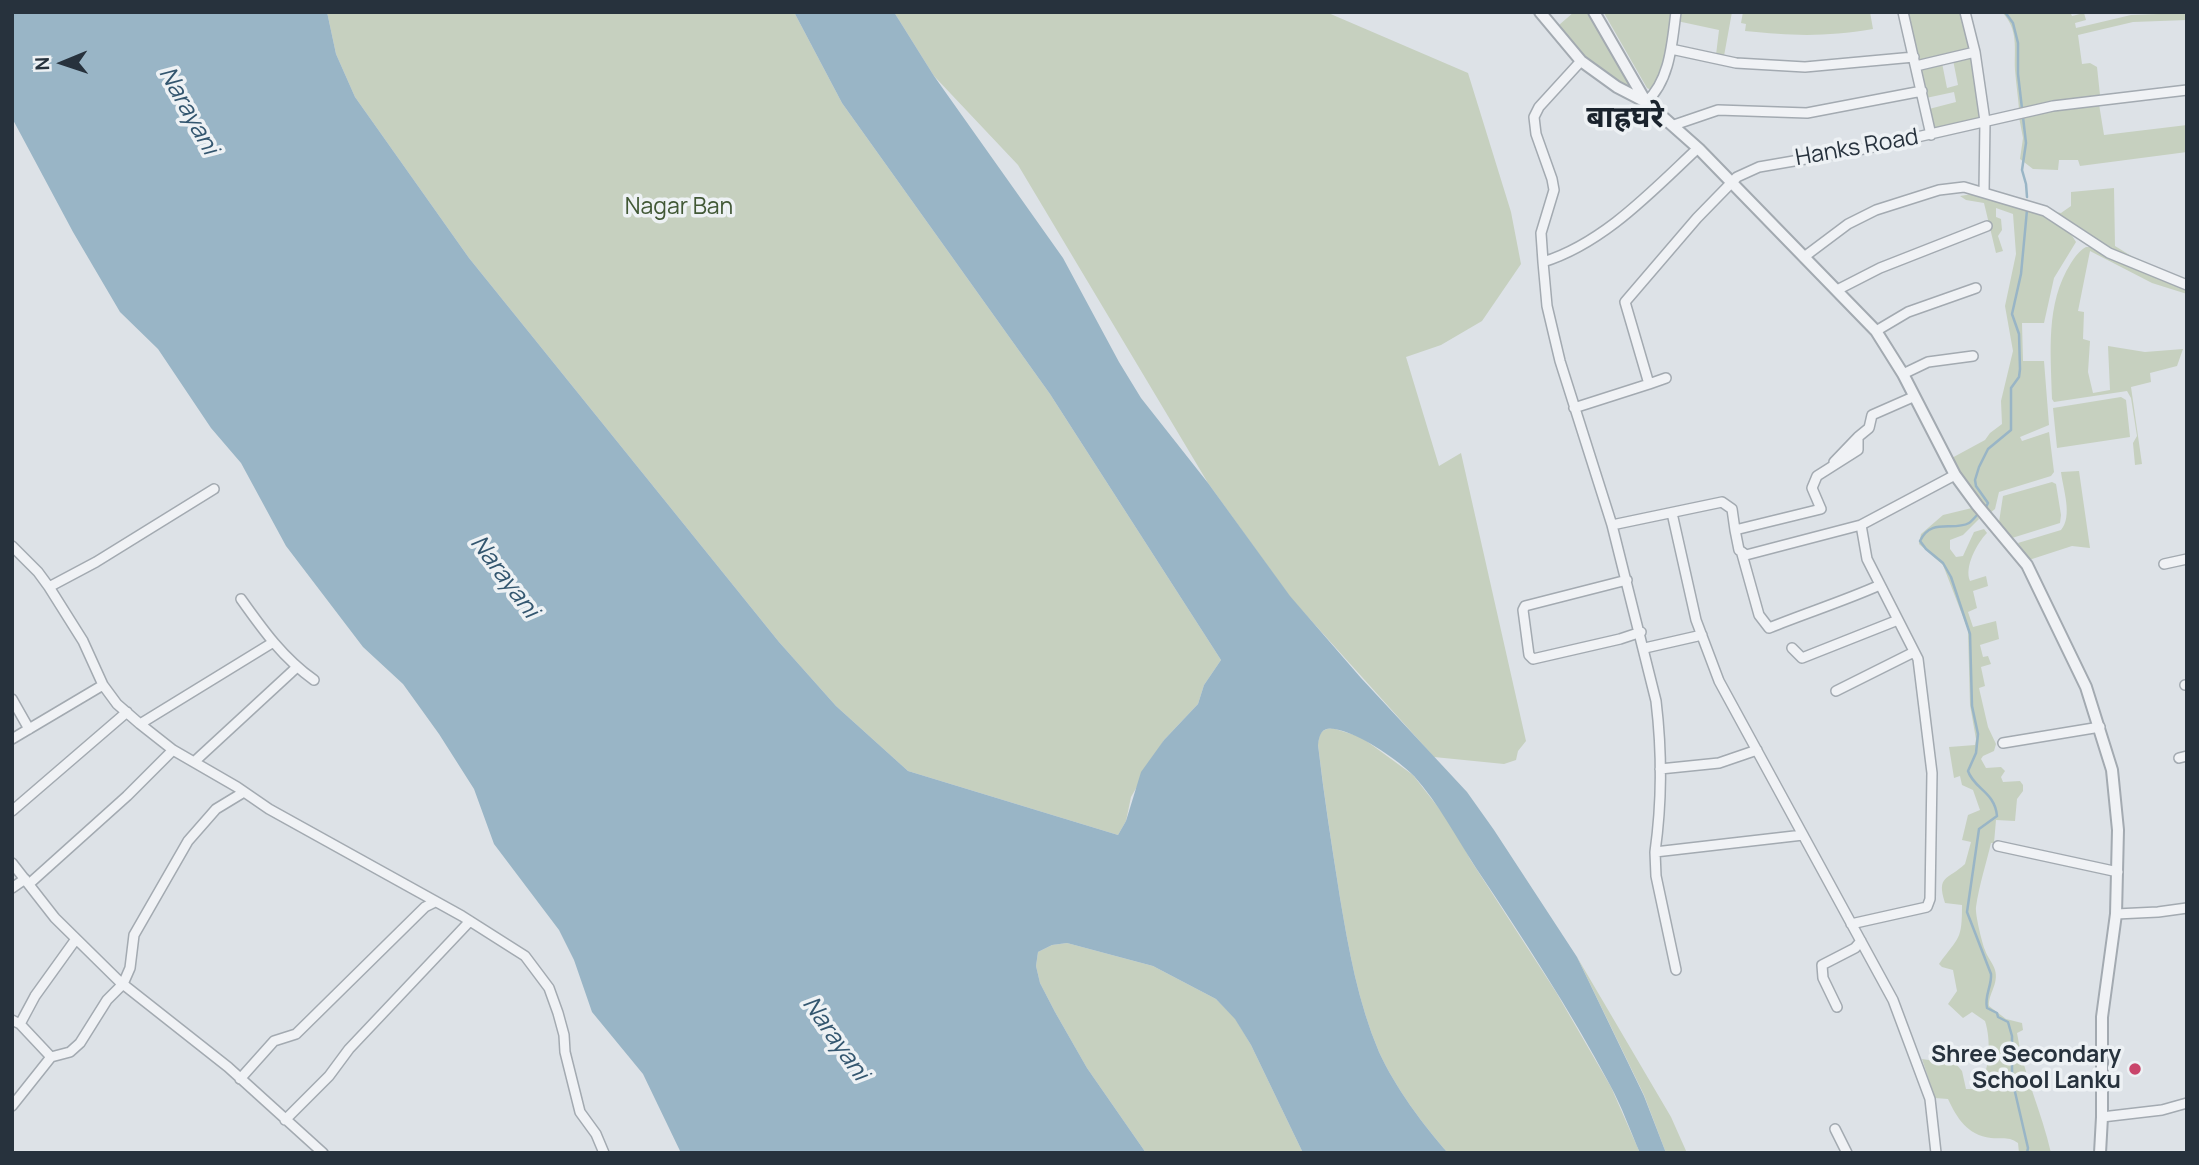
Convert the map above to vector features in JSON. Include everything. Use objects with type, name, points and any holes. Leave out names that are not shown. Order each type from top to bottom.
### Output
[{"type":"street","points":[[1540,12],[1581,61],[1617,87],[1646,102],[1674,125],[1876,331],[1903,374],[1955,475],[2027,565],[2086,687],[2112,770],[2115,794],[2118,872],[2116,914],[2102,1017],[2102,1116],[2099,1153]]},
{"type":"street","points":[[1594,12],[1646,102]]},
{"type":"street","points":[[1646,102],[1656,93],[1671,49],[1675,12]]},
{"type":"street","points":[[1903,12],[1931,135]]},
{"type":"street","points":[[1965,12],[1975,52],[1985,121],[1984,192]]},
{"type":"street","points":[[1671,49],[1736,63],[1805,67],[1915,62],[1975,52]]},
{"type":"street","points":[[1581,61],[1539,107],[1534,117],[1536,134],[1554,190],[1541,233],[1547,306],[1574,408],[1612,525],[1645,648],[1659,727],[1660,815],[1655,852],[1656,876],[1676,970]]},
{"type":"street","name":"Hanks Road","points":[[1732,182],[1737,177],[1774,163],[1869,148],[2022,112],[2187,90]]},
{"type":"street","points":[[1674,125],[1718,110],[1807,113],[1922,91]]},
{"type":"street","points":[[1543,262],[1570,252],[1633,210],[1698,148]]},
{"type":"street","points":[[1649,384],[1625,302],[1697,218],[1732,182]]},
{"type":"street","points":[[1804,257],[1848,224],[1876,210],[1941,189],[1964,187],[2045,211],[2109,253],[2187,285]]},
{"type":"street","points":[[1837,290],[1880,268],[1987,226]]},
{"type":"street","points":[[1876,331],[1908,312],[1976,288]]},
{"type":"street","points":[[1903,374],[1928,362],[1973,356]]},
{"type":"street","points":[[1574,408],[1666,378]]},
{"type":"street","points":[[1735,530],[1821,509],[1812,488],[1817,476],[1858,450],[1858,437],[1869,428],[1872,415],[1913,397]]},
{"type":"street","points":[[1741,554],[1752,554],[1861,525],[1955,475]]},
{"type":"street","points":[[49,587],[96,562],[214,489]]},
{"type":"street","points":[[1612,525],[1722,502],[1732,509],[1741,554],[1759,615],[1769,628],[1848,600],[1880,585]]},
{"type":"street","points":[[1672,513],[1696,620],[1724,692],[1893,1000],[1930,1099],[1936,1153]]},
{"type":"street","points":[[1852,924],[1927,907],[1930,904],[1932,773],[1918,659],[1867,559],[1861,525]]},
{"type":"street","points":[[12,546],[49,587],[83,641],[103,685],[117,704],[140,724],[173,750],[269,810],[470,920],[525,956],[549,988],[564,1035],[565,1052],[580,1112],[596,1135],[604,1153]]},
{"type":"street","points":[[2164,564],[2187,559]]},
{"type":"street","points":[[1627,580],[1525,606],[1523,610],[1530,655],[1533,659],[1641,632]]},
{"type":"street","points":[[241,599],[272,643],[296,667],[314,680]]},
{"type":"street","points":[[1792,648],[1802,658],[1898,620]]},
{"type":"street","points":[[1645,648],[1702,635]]},
{"type":"street","points":[[140,724],[272,643]]},
{"type":"street","points":[[1836,691],[1914,652]]},
{"type":"street","points":[[194,762],[296,667]]},
{"type":"street","points":[[12,739],[103,685]]},
{"type":"street","points":[[12,699],[29,729]]},
{"type":"street","points":[[12,811],[127,712]]},
{"type":"street","points":[[2003,743],[2100,727]]},
{"type":"street","points":[[12,888],[27,882],[127,796],[173,750]]},
{"type":"street","points":[[1660,769],[1719,763],[1757,750]]},
{"type":"street","points":[[12,1106],[51,1057],[70,1052],[80,1043],[107,1000],[122,984],[130,968],[134,935],[188,841],[216,809],[244,792]]},
{"type":"street","points":[[1655,852],[1803,835]]},
{"type":"street","points":[[1998,846],[2118,872]]},
{"type":"street","points":[[12,863],[55,918],[122,984],[240,1079],[324,1153]]},
{"type":"street","points":[[240,1079],[274,1041],[296,1034],[425,907],[435,902]]},
{"type":"street","points":[[2116,914],[2187,908]]},
{"type":"street","points":[[285,1120],[329,1076],[349,1049],[470,920]]},
{"type":"street","points":[[51,1057],[16,1022],[76,939]]},
{"type":"street","points":[[1837,1007],[1823,978],[1822,965],[1854,948],[1861,941]]},
{"type":"street","points":[[2102,1116],[2162,1110],[2187,1104]]},
{"type":"street","points":[[1835,1129],[1847,1153]]},
{"type":"green space","name":"Nagar Ban","points":[[327,12],[794,12],[842,103],[1050,394],[1221,660],[1204,685],[1198,704],[1164,740],[1131,797],[1126,821],[1118,835],[908,771],[836,706],[779,642],[469,258],[355,97],[336,54]]},
{"type":"green space","points":[[894,12],[1326,12],[1468,73],[1511,212],[1521,264],[1482,321],[1441,345],[1406,357],[1439,466],[1461,453],[1526,741],[1518,751],[1516,760],[1504,764],[1434,757],[1290,597],[1208,483],[1018,165],[934,76]]},
{"type":"green space","points":[[1574,12],[1589,12],[1630,83],[1626,86],[1597,69],[1559,25]]},
{"type":"green space","points":[[1673,12],[1666,57],[1653,91],[1647,88],[1604,13]]},
{"type":"green space","points":[[1678,12],[1732,12],[1724,56],[1716,55],[1719,30],[1677,21]]},
{"type":"green space","points":[[1743,12],[1870,12],[1873,29],[1809,35],[1745,31],[1746,24],[1741,23]]},
{"type":"green space","points":[[1905,12],[1966,12],[1974,49],[1918,62]]},
{"type":"green space","points":[[2002,12],[2070,12],[2072,16],[2084,13],[2086,20],[2075,23],[2076,28],[2131,15],[2187,13],[2187,20],[2133,22],[2078,35],[2082,64],[2090,63],[2097,67],[2100,95],[2019,109],[2013,32]]},
{"type":"green space","points":[[1971,56],[1978,60],[1989,118],[1934,129],[1929,109],[1956,102],[1954,92],[1926,98],[1919,68],[1942,63],[1947,88],[1958,85],[1953,60]]},
{"type":"green space","points":[[2099,104],[2104,135],[2187,125],[2187,152],[2080,166],[2078,160],[2059,160],[2058,170],[2033,169],[2020,159],[2023,138],[2019,117]]},
{"type":"green space","points":[[2114,188],[2115,246],[2141,262],[2187,279],[2187,282],[2128,259],[2055,212],[2061,213],[2071,206],[2071,192]]},
{"type":"green space","points":[[1972,194],[2045,216],[2069,232],[2076,242],[2054,278],[2044,323],[2022,323],[2023,361],[2044,361],[2049,425],[2020,437],[2022,441],[2049,432],[2054,472],[2051,476],[1999,492],[1995,509],[1990,513],[1950,459],[1985,440],[2002,424],[2001,401],[2013,351],[2005,306],[2016,254],[2013,214],[1996,208],[1996,217],[2001,219],[2002,230],[1998,236],[2003,251],[1996,253],[1984,203],[1966,200],[1960,196]]},
{"type":"green space","points":[[2086,247],[2187,290],[2187,294],[2152,283],[2090,251],[2078,311],[2084,312],[2083,339],[2090,341],[2088,372],[2093,393],[2110,390],[2108,346],[2145,352],[2183,349],[2177,366],[2150,373],[2151,382],[2131,387],[2142,464],[2135,465],[2133,443],[2137,436],[2131,398],[2127,391],[2054,402],[2052,399],[2053,312],[2057,295],[2071,263]]},
{"type":"green space","points":[[2121,397],[2126,400],[2130,437],[2057,448],[2053,408]]},
{"type":"green space","points":[[2079,471],[2090,548],[2072,546],[2029,560],[2018,543],[2061,530],[2065,524],[2067,510],[2061,472]]},
{"type":"green space","points":[[2052,482],[2056,484],[2060,523],[2012,538],[1999,522],[2003,496]]},
{"type":"green space","points":[[1972,508],[1979,519],[1963,535],[1950,540],[1950,549],[1956,557],[1963,556],[1974,532],[1984,529],[1987,533],[1976,549],[1969,569],[1970,581],[1986,576],[1988,586],[1973,591],[1977,608],[1968,612],[1973,627],[1996,621],[1999,639],[1980,645],[1983,657],[1988,656],[1991,664],[1981,667],[1985,686],[1979,688],[1988,727],[1996,744],[1994,751],[1981,759],[1986,768],[2001,767],[2005,771],[2001,777],[2003,782],[2020,781],[2023,785],[2023,791],[2017,799],[2015,821],[1996,820],[1994,843],[1991,843],[1976,907],[1977,916],[1984,946],[1996,975],[1989,1006],[2006,1019],[2022,1023],[2023,1030],[2017,1033],[2020,1048],[2051,1153],[2019,1153],[2018,1143],[2015,1141],[1983,1136],[1969,1129],[1959,1119],[1948,1099],[1935,1098],[1922,1059],[1956,1064],[1962,1071],[1966,1089],[1976,1089],[1985,1075],[1988,1056],[1985,1021],[1972,1012],[1963,1018],[1948,1004],[1957,991],[1953,970],[1939,964],[1958,937],[1962,917],[1962,905],[1945,903],[1943,883],[1965,864],[1971,842],[1962,840],[1968,815],[1980,810],[1973,790],[1962,785],[1960,776],[1954,778],[1949,747],[1975,745],[1976,739],[1970,705],[1968,630],[1943,565],[1919,544],[1921,534],[1943,515]]},
{"type":"green space","points":[[1332,728],[1361,737],[1413,775],[1452,825],[1470,859],[1556,992],[1611,1087],[1640,1153],[1448,1153],[1419,1118],[1379,1052],[1355,976],[1340,898],[1318,745],[1321,733]]},
{"type":"green space","points":[[1067,943],[1153,966],[1216,999],[1235,1018],[1251,1045],[1303,1153],[1146,1153],[1087,1068],[1040,983],[1036,966],[1038,952],[1052,945]]},
{"type":"green space","points":[[1577,957],[1671,1117],[1687,1153],[1666,1153],[1644,1095]]},
{"type":"water","name":"Narayani","points":[[12,12],[327,12],[336,54],[355,97],[469,258],[779,642],[836,706],[908,771],[1118,835],[1126,821],[1141,772],[1164,740],[1198,704],[1204,685],[1221,660],[1050,394],[842,103],[794,12],[894,12],[934,76],[1063,258],[1141,398],[1208,483],[1290,596],[1361,678],[1467,792],[1494,830],[1577,957],[1644,1096],[1666,1153],[1640,1153],[1614,1093],[1579,1029],[1423,787],[1407,769],[1380,750],[1352,734],[1332,729],[1322,732],[1318,745],[1340,898],[1360,995],[1379,1052],[1393,1079],[1448,1153],[1303,1153],[1251,1045],[1235,1019],[1216,999],[1153,966],[1067,943],[1052,945],[1038,952],[1036,966],[1040,983],[1087,1068],[1146,1153],[681,1153],[643,1074],[592,1012],[574,960],[559,930],[494,844],[474,789],[439,734],[403,684],[363,647],[286,546],[241,463],[211,428],[158,349],[120,312],[73,232],[12,118]]},
{"type":"waterway","points":[[2005,12],[2013,23],[2018,43],[2018,74],[2026,143],[2022,170],[2027,197]]},
{"type":"waterway","points":[[1986,507],[1988,503],[1975,480],[1988,449],[2011,430],[2011,388],[2019,377],[2019,334],[2012,314],[2021,274],[2027,210]]},
{"type":"waterway","points":[[1978,514],[1963,525],[1930,529],[1920,541],[1943,563],[1951,577],[1970,634],[1972,706],[1978,734],[1976,753],[1968,771],[1989,796],[1997,816],[1979,829],[1967,912],[1991,974],[1987,1008],[2008,1022],[2012,1036],[2012,1079],[2027,1153]]},
{"type":"place","name":"Shree Secondary School Lanku","points":[[2135,1069]]},
{"type":"district","name":"बाह्रघरे","points":[[1625,119]]}]
